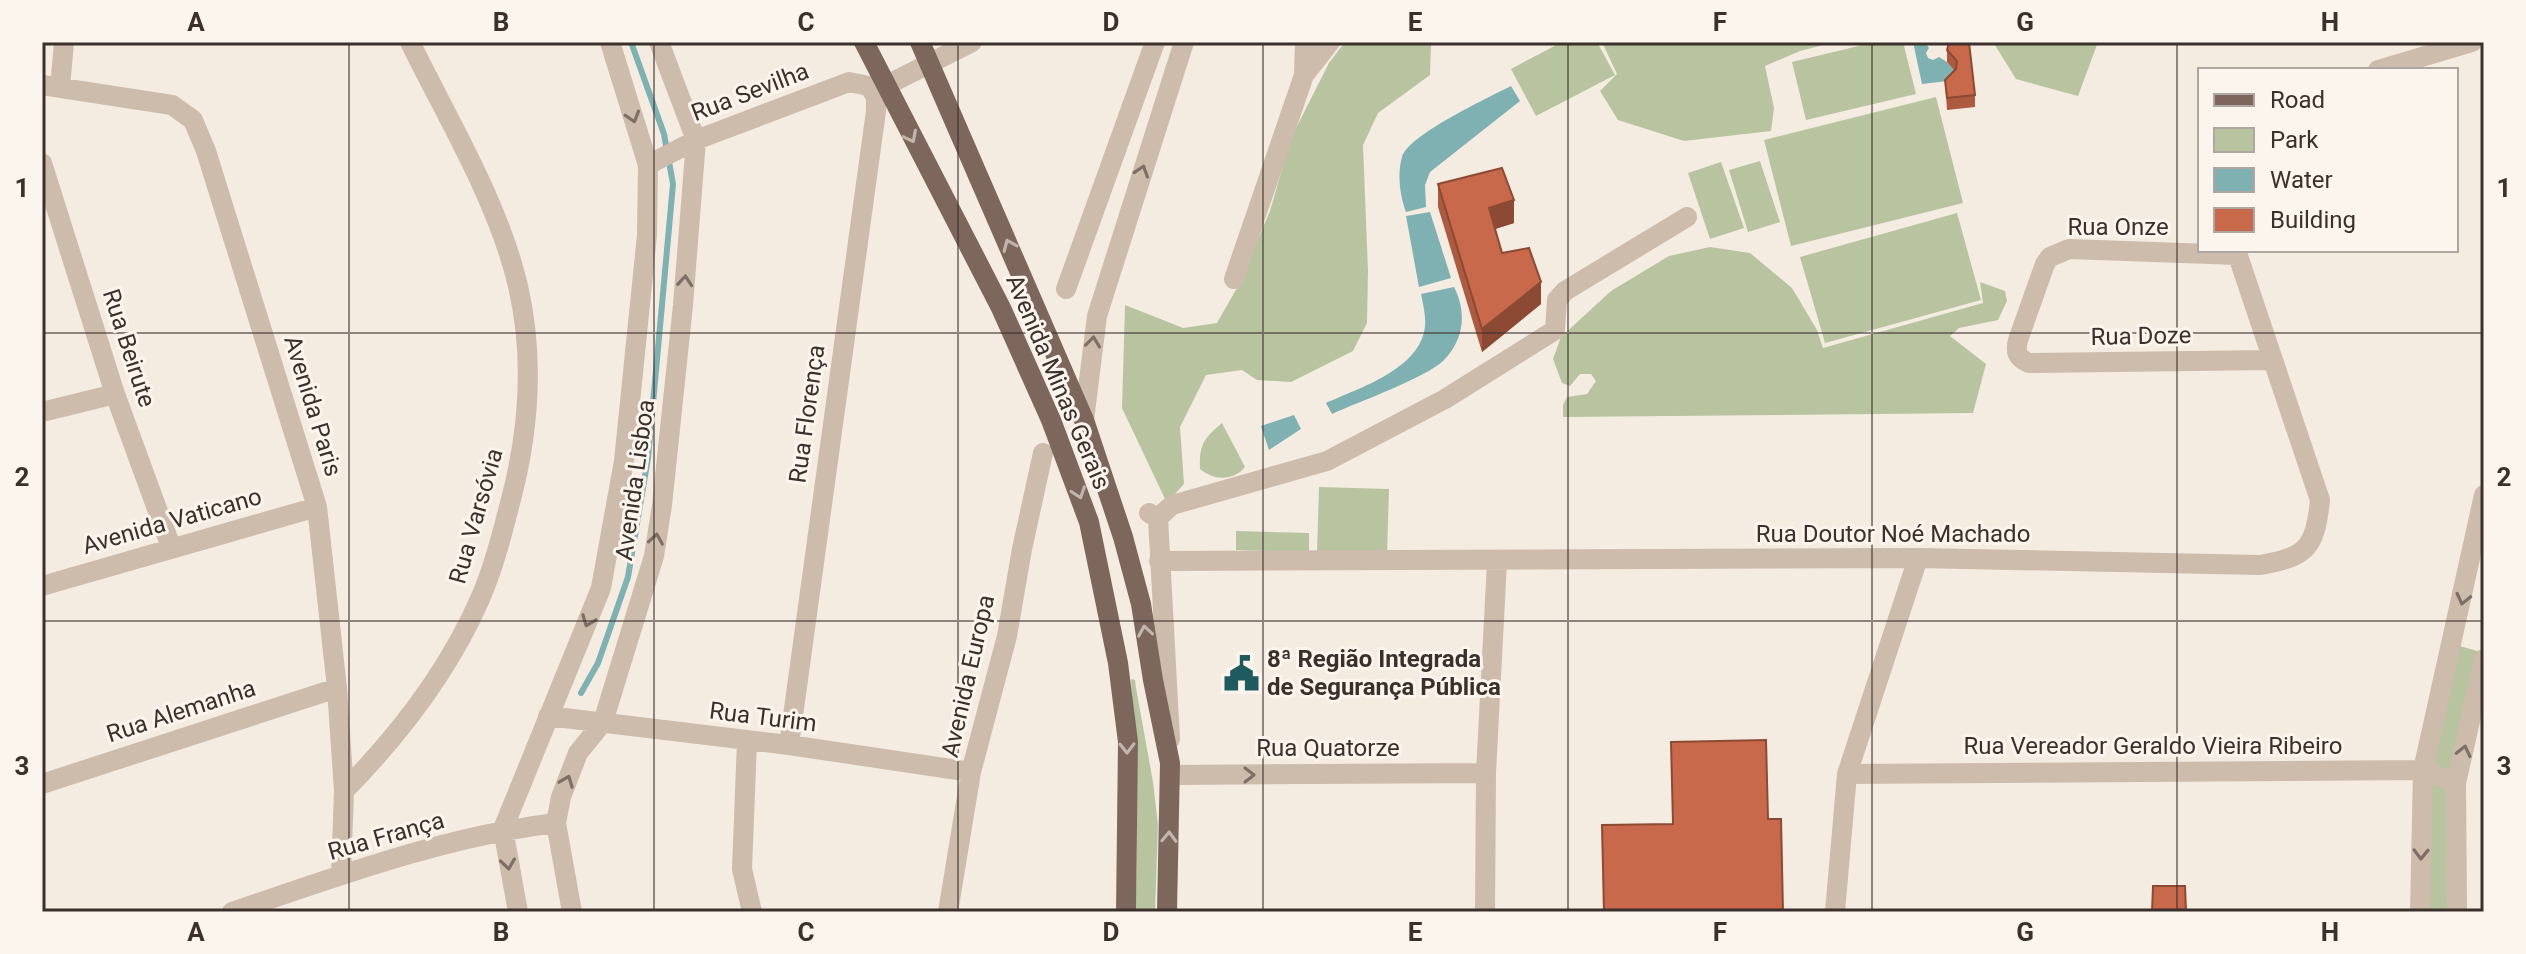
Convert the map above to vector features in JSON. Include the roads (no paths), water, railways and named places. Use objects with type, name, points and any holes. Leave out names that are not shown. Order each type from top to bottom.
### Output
[{"type":"main road","name":"Avenida Minas Gerais","points":[[864,42],[879,88],[1001,308],[1056,433],[1089,522],[1118,663],[1128,742],[1126,912]]},
{"type":"main road","name":"Avenida Minas Gerais","points":[[920,42],[1084,420],[1123,537],[1141,604],[1171,769],[1167,912]]},
{"type":"street","points":[[51,87],[64,42]]},
{"type":"street","name":"Rua Varsóvia","points":[[344,791],[382,752],[413,713],[479,602],[495,561],[522,460],[529,391],[529,346],[517,285],[497,220],[410,42]]},
{"type":"street","name":"Avenida Lisboa","points":[[503,829],[601,588],[624,461],[646,250],[648,165],[610,42]]},
{"type":"street","name":"Avenida Lisboa","points":[[572,912],[556,823],[561,797],[578,753],[603,722],[654,556],[683,305],[696,140],[659,42]]},
{"type":"street","points":[[879,88],[972,42]]},
{"type":"street","points":[[1066,289],[1155,42]]},
{"type":"street","points":[[1084,420],[1097,316],[1184,42]]},
{"type":"street","points":[[1234,279],[1304,75],[1305,42]]},
{"type":"street","points":[[1304,75],[1330,42]]},
{"type":"street","points":[[2385,68],[2472,42]]},
{"type":"street","name":"Rua Sevilha","points":[[648,165],[696,140],[849,82],[879,88]]},
{"type":"street","name":"Avenida Paris","points":[[51,87],[172,105],[193,120],[206,151],[317,507],[337,688],[344,791],[341,875]]},
{"type":"street","name":"Rua Florença","points":[[789,745],[879,88]]},
{"type":"street","name":"Rua Beirute","points":[[42,163],[115,394],[171,547]]},
{"type":"street","name":"Avenida Minas Gerais","points":[[1171,769],[1159,512],[1327,461],[1445,399],[1555,330],[1557,300],[1565,291],[1687,217]]},
{"type":"street","name":"Rua Onze","points":[[2016,350],[2045,264],[2058,252],[2069,249],[2237,253]]},
{"type":"street","name":"Rua Doutor Noé Machado","points":[[1159,561],[1918,558],[2260,565],[2289,560],[2303,552],[2318,521],[2320,500],[2237,253]]},
{"type":"street","name":"Rua Doze","points":[[2016,350],[2021,360],[2029,363],[2273,360]]},
{"type":"street","points":[[42,412],[115,394]]},
{"type":"street","name":"Avenida Europa","points":[[948,912],[971,772],[1007,636],[1043,453]]},
{"type":"street","points":[[2420,912],[2423,770],[2479,553],[2484,495]]},
{"type":"street","name":"Avenida Vaticano","points":[[42,586],[317,507]]},
{"type":"street","points":[[1835,912],[1847,774],[1918,558]]},
{"type":"street","points":[[1485,912],[1486,773],[1497,562]]},
{"type":"street","points":[[2457,912],[2456,783],[2484,659]]},
{"type":"street","name":"Rua Alemanha","points":[[42,784],[337,688]]},
{"type":"street","name":"Rua Turim","points":[[548,716],[789,745],[971,772]]},
{"type":"street","points":[[747,741],[742,869],[752,912]]},
{"type":"street","name":"Rua Quatorze","points":[[1171,769],[1486,773]]},
{"type":"street","name":"Rua Vereador Geraldo Vieira Ribeiro","points":[[1847,774],[2423,770],[2456,783]]},
{"type":"street","name":"Rua França","points":[[232,912],[341,875],[503,829],[556,823]]},
{"type":"street","points":[[503,829],[518,912]]},
{"type":"water","points":[[1913,42],[1925,42],[1929,48],[1926,53],[1928,58],[1933,60],[1939,57],[1947,62],[1957,73],[1956,80],[1922,84]]},
{"type":"water","points":[[1511,86],[1520,101],[1430,172],[1425,185],[1426,207],[1406,212],[1399,178],[1400,164],[1407,148],[1433,128]]},
{"type":"water","points":[[1430,212],[1451,278],[1419,287],[1406,216]]},
{"type":"water","points":[[1454,287],[1461,306],[1461,325],[1456,344],[1444,360],[1408,382],[1332,414],[1326,403],[1386,375],[1412,354],[1421,341],[1425,326],[1421,294]]},
{"type":"water","points":[[1294,415],[1301,429],[1269,450],[1261,426]]},
{"type":"waterway","points":[[581,693],[598,663],[628,577],[648,458],[673,184],[664,134],[631,42]]},
{"type":"place","name":"8ª Região Integrada de Segurança Pública","points":[[1241,673]]}]
